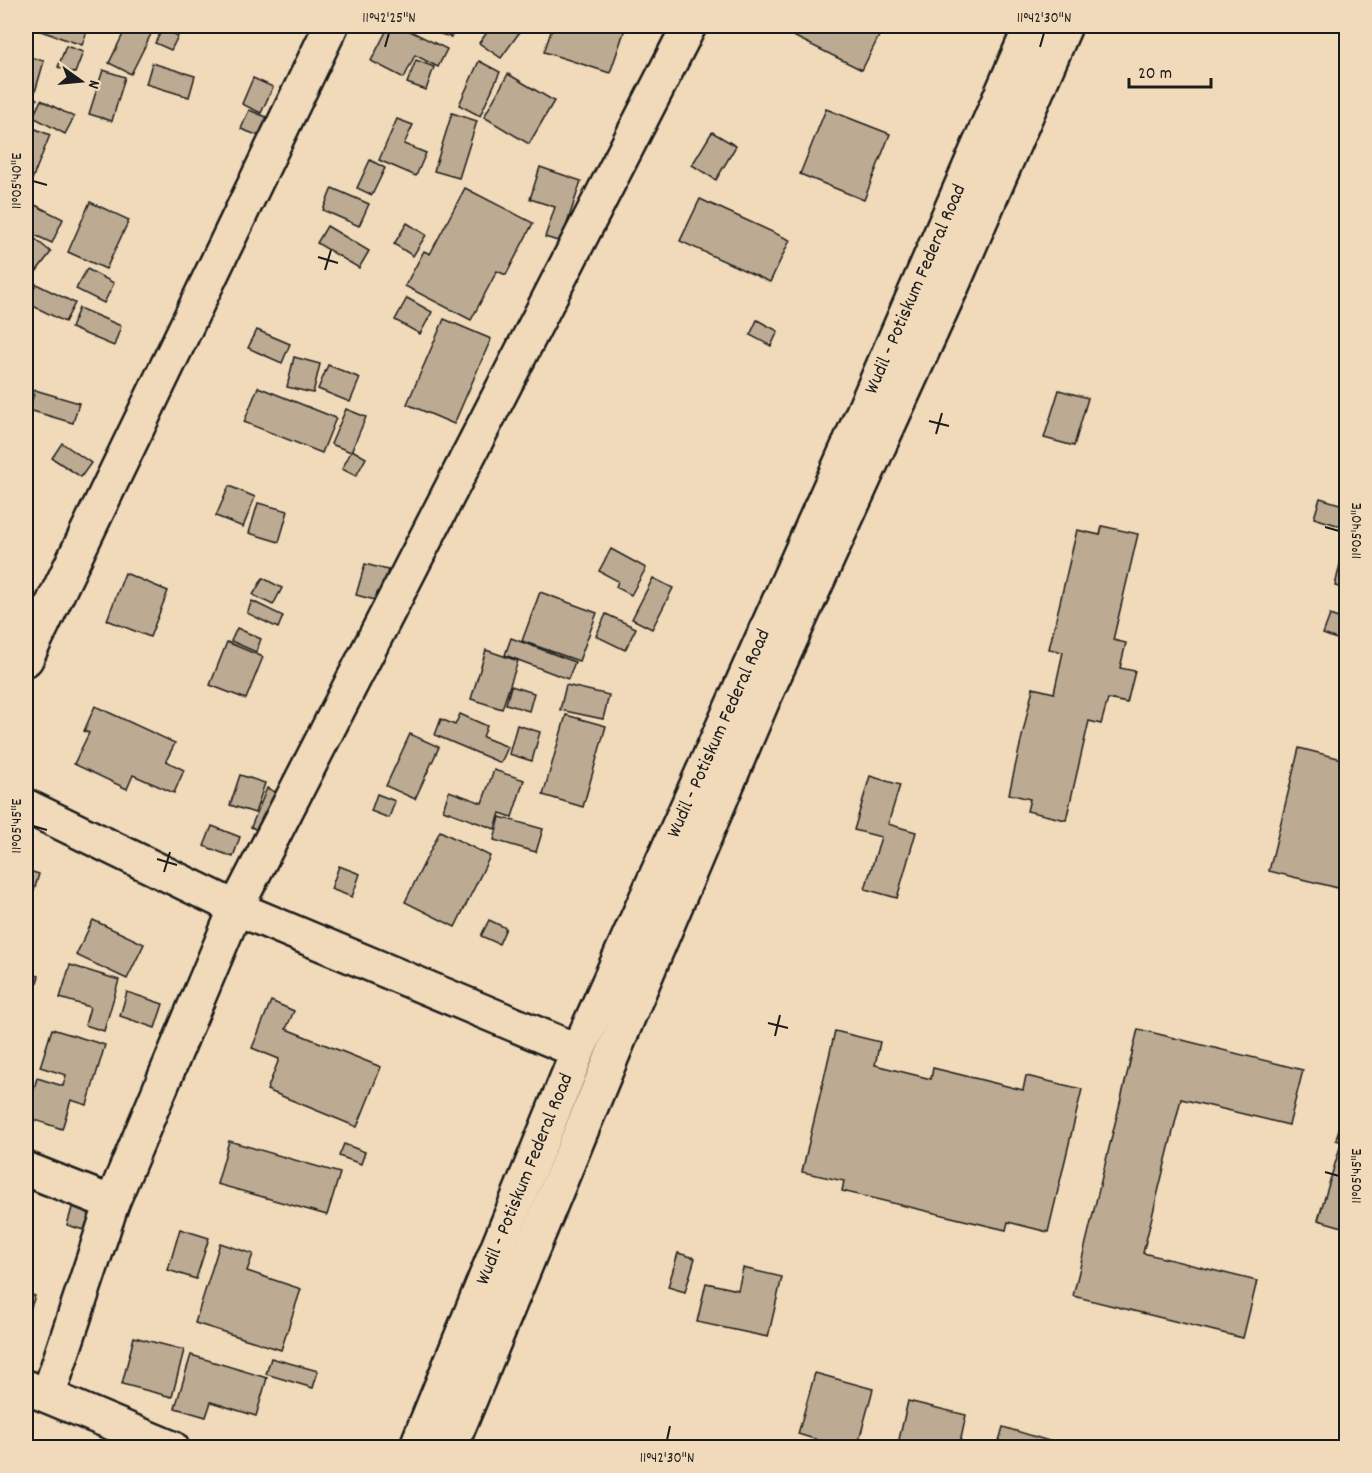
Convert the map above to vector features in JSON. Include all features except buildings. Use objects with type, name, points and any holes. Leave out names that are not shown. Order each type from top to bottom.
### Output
[{"type":"main road","points":[[26,658],[331,26]]},
{"type":"main road","points":[[172,1448],[37,1392],[112,1203],[236,908],[689,26]]},
{"type":"main road","name":"Wudil - Potiskum Federal Road","points":[[450,1448],[612,1014],[847,449],[1031,26]]},
{"type":"main road","name":"Wudil - Potiskum Federal Road","points":[[416,1448],[578,1051],[612,1014],[762,702],[953,284],[1065,26]]},
{"type":"main road","points":[[26,806],[236,908],[578,1051]]},
{"type":"main road","points":[[26,1169],[112,1203]]}]
